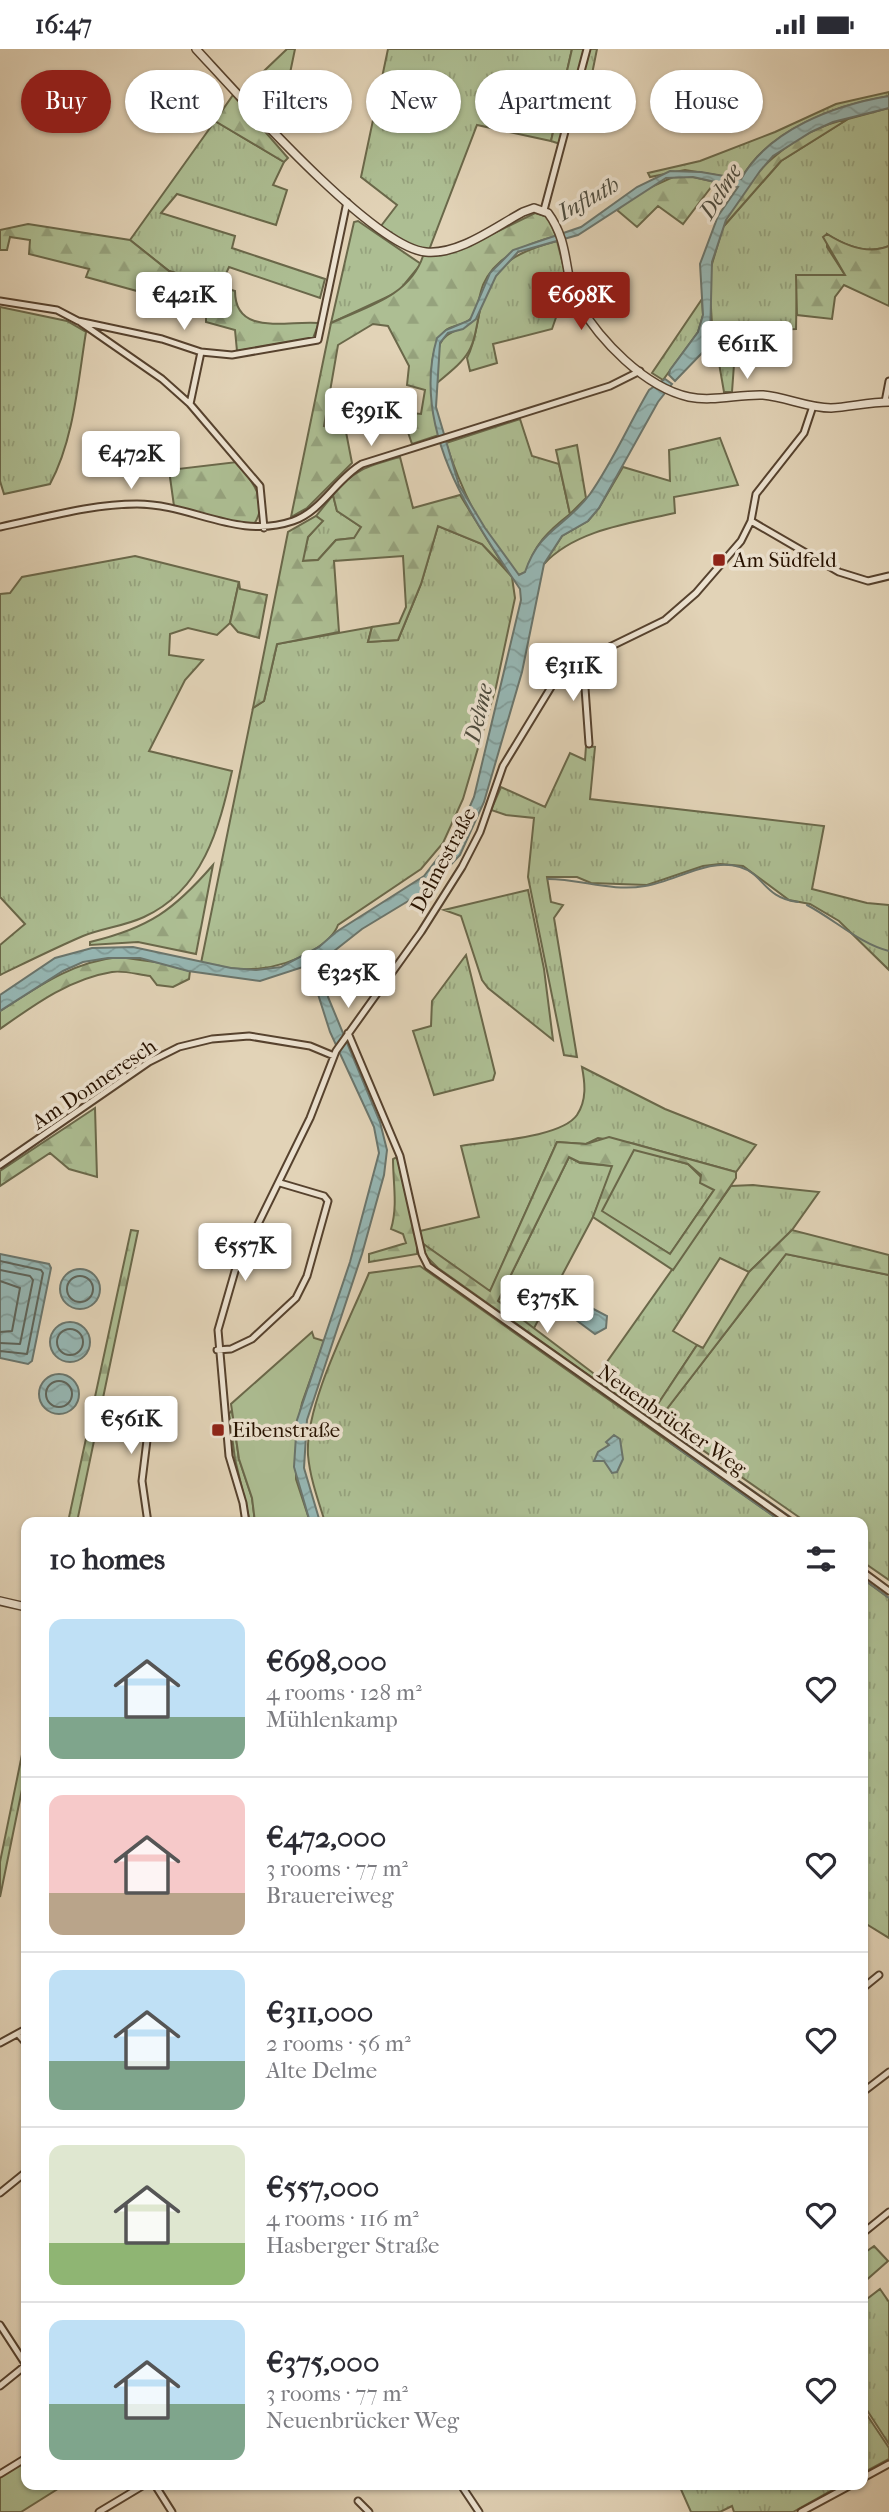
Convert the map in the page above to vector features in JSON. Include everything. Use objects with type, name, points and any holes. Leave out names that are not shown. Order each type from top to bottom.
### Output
[{"type":"street","points":[[196,49],[306,165],[344,200],[388,235],[423,252],[453,249],[523,212],[534,208],[544,210],[564,241],[576,299],[598,334],[640,371],[673,390],[688,397],[707,399],[765,395],[830,408],[887,402],[889,381]]},
{"type":"street","points":[[544,210],[587,49]]},
{"type":"street","points":[[78,321],[162,339],[201,352],[232,355],[318,340],[344,200]]},
{"type":"street","points":[[0,301],[57,310],[78,321],[162,379],[190,404],[260,486],[264,528]]},
{"type":"street","points":[[190,404],[201,352]]},
{"type":"street","points":[[0,527],[135,504],[166,507],[240,527],[264,528],[293,521],[312,512],[337,484],[362,464],[610,386],[640,371]]},
{"type":"street","name":"Delmestraße","points":[[245,1517],[229,1457],[217,1350],[223,1305],[235,1271],[280,1183],[335,1054],[421,932],[462,867],[480,832],[503,766],[556,680],[583,660],[665,620],[696,593],[741,541],[751,521],[756,494],[804,433],[813,406]]},
{"type":"street","points":[[751,521],[839,572],[868,581],[889,576]]},
{"type":"street","points":[[583,660],[589,744]]},
{"type":"street","name":"Neuenbrücker Weg","points":[[348,1033],[400,1156],[422,1254],[428,1265],[784,1517]]},
{"type":"street","name":"Am Donneresch","points":[[0,1165],[149,1062],[179,1047],[212,1039],[248,1036],[310,1046],[335,1054]]},
{"type":"street","points":[[217,1350],[231,1349],[253,1339],[289,1306],[307,1276],[328,1201],[324,1196],[280,1183]]},
{"type":"street","points":[[147,1517],[142,1481],[149,1424],[164,1427]]},
{"type":"street","points":[[868,1576],[889,1591]]},
{"type":"street","points":[[0,1601],[21,1606]]},
{"type":"street","points":[[868,1984],[879,1975]]},
{"type":"street","points":[[0,2043],[19,2035],[21,2037]]},
{"type":"street","points":[[868,2088],[889,2072]]},
{"type":"street","points":[[0,2193],[21,2176]]},
{"type":"street","points":[[868,2229],[889,2212]]},
{"type":"street","points":[[0,2325],[21,2357]]},
{"type":"street","points":[[0,2386],[21,2369]]},
{"type":"street","points":[[0,2474],[21,2461]]},
{"type":"street","points":[[868,2475],[889,2464]]},
{"type":"street","points":[[99,2512],[136,2490]]},
{"type":"street","points":[[158,2490],[172,2512]]},
{"type":"street","points":[[464,2490],[479,2512]]},
{"type":"street","points":[[801,2512],[842,2490]]},
{"type":"street","points":[[358,2501],[369,2512]]},
{"type":"green space","points":[[287,49],[295,49],[291,70],[265,70]]},
{"type":"green space","points":[[388,49],[572,49],[567,70],[475,70],[475,130],[429,250],[404,243],[381,226],[397,205],[361,177],[370,133],[461,133],[461,70],[384,70]]},
{"type":"green space","points":[[572,49],[584,49],[579,70],[567,70]]},
{"type":"green space","points":[[588,49],[597,49],[593,70],[583,70]]},
{"type":"green space","points":[[889,92],[889,96],[826,113],[786,133],[753,161],[741,179],[685,170],[650,177],[648,173],[700,161],[775,132],[836,104]]},
{"type":"green space","points":[[233,95],[238,101],[238,133],[266,133],[288,158],[284,162],[224,126],[224,108]]},
{"type":"green space","points":[[889,108],[889,246],[873,250],[857,248],[827,234],[827,247],[845,275],[797,275],[796,329],[770,330],[769,336],[736,337],[732,392],[724,392],[715,340],[710,339],[712,325],[709,274],[723,227],[781,161],[848,119]]},
{"type":"green space","points":[[848,119],[781,161],[723,227],[743,190],[773,158],[809,133]]},
{"type":"green space","points":[[224,126],[284,162],[273,185],[287,190],[276,225],[177,194],[161,213],[235,236],[232,248],[325,279],[320,298],[229,267],[220,287],[169,271],[130,240],[206,133],[224,133]]},
{"type":"green space","points":[[514,133],[553,133],[551,141]]},
{"type":"green space","points":[[553,133],[563,133],[560,144],[551,141]]},
{"type":"green space","points":[[673,177],[693,177],[715,182],[683,224],[658,206],[637,227],[617,210],[640,192]]},
{"type":"green space","points":[[535,213],[548,217],[556,236],[524,247],[504,258],[483,285],[473,316],[467,322],[445,331],[438,340],[434,351],[432,381],[439,435],[412,444],[401,412],[421,414],[425,390],[407,385],[409,366],[388,326],[373,324],[338,345],[324,426],[346,432],[352,463],[307,508],[291,517],[331,323],[397,291],[417,270],[423,256],[462,249]]},
{"type":"green space","points":[[358,221],[421,264],[398,292],[331,323],[354,222]]},
{"type":"green space","points":[[28,224],[130,240],[169,271],[235,291],[237,305],[244,315],[253,321],[279,324],[319,323],[313,338],[237,351],[235,330],[206,322],[206,310],[86,277],[89,269],[29,254],[30,240],[10,237],[7,250],[0,250],[0,230]]},
{"type":"green space","points":[[827,234],[857,248],[873,250],[889,246],[889,306],[844,285],[835,297],[832,319],[797,315],[796,275],[845,275],[823,237]]},
{"type":"green space","points":[[557,241],[572,300],[561,303],[552,329],[493,344],[497,363],[470,371],[467,358],[491,281],[507,262],[529,250]]},
{"type":"green space","points":[[702,299],[703,315],[698,332],[663,380],[652,373]]},
{"type":"green space","points":[[0,307],[67,321],[86,332],[70,429],[65,449],[50,484],[4,494],[0,481]]},
{"type":"green space","points":[[480,309],[469,352],[437,383],[440,344],[447,335],[470,322]]},
{"type":"green space","points":[[520,419],[532,456],[559,464],[570,514],[543,539],[526,572],[519,575],[496,550],[475,514],[446,443]]},
{"type":"green space","points":[[720,438],[738,485],[674,497],[675,513],[605,529],[587,536],[557,552],[544,564],[562,536],[588,521],[599,508],[623,467],[670,481],[669,450]]},
{"type":"green space","points":[[577,445],[586,498],[570,514],[556,450]]},
{"type":"green space","points":[[400,457],[413,508],[460,495],[505,568],[482,544],[438,526],[421,584],[398,640],[368,642],[372,627],[399,623],[406,607],[403,556],[334,561],[339,632],[277,644],[264,701],[253,708],[288,532],[316,516],[323,521],[308,537],[303,561],[318,560],[336,540],[354,538],[361,527],[337,511],[333,495],[348,479],[362,470]]},
{"type":"green space","points":[[237,462],[257,491],[260,507],[254,524],[228,521],[174,506],[169,470]]},
{"type":"green space","points":[[333,495],[337,511],[361,527],[355,538],[336,540],[318,560],[302,561],[308,537],[322,521],[316,516]]},
{"type":"green space","points":[[438,526],[482,544],[512,577],[515,598],[496,687],[463,799],[443,843],[421,869],[338,925],[324,943],[299,958],[258,969],[201,963],[253,708],[264,701],[277,644],[372,627],[368,642],[398,640],[421,584]]},
{"type":"green space","points":[[135,556],[239,582],[230,623],[217,635],[188,628],[170,634],[169,655],[203,660],[185,680],[149,751],[232,771],[214,836],[194,874],[181,891],[164,905],[137,920],[83,936],[0,975],[0,945],[25,924],[0,897],[0,594],[10,593],[22,577]]},
{"type":"green space","points":[[239,582],[240,589],[267,595],[259,638],[238,632],[230,623]]},
{"type":"green space","points":[[586,746],[595,747],[590,799],[824,826],[812,889],[867,903],[889,905],[889,970],[839,921],[810,904],[789,900],[743,866],[703,866],[647,885],[591,883],[577,877],[547,877],[551,902],[563,905],[554,918],[577,1057],[564,1055],[528,877],[534,818],[506,815],[491,810],[501,787],[545,807],[570,753],[585,760]]},
{"type":"green space","points":[[213,865],[196,954],[138,942],[90,945],[90,942],[129,930],[159,915],[186,894]]},
{"type":"green space","points":[[528,890],[544,969],[553,1040],[488,988],[482,980],[461,916],[444,910]]},
{"type":"green space","points":[[466,955],[495,1073],[493,1080],[434,1095],[413,1031],[431,1026],[432,1001]]},
{"type":"green space","points":[[119,957],[162,963],[190,971],[189,979],[173,987],[157,985],[150,976],[126,972],[96,975],[53,994],[0,1029],[0,1011],[42,984],[86,964]]},
{"type":"green space","points":[[582,1067],[665,1109],[756,1145],[736,1172],[631,1143],[598,1138],[586,1144],[557,1142],[490,1292],[422,1243],[420,1231],[479,1217],[461,1146],[541,1134],[569,1123],[577,1115],[584,1097]]},
{"type":"green space","points":[[95,1108],[97,1177],[69,1169],[50,1153],[0,1186],[0,1171]]},
{"type":"green space","points":[[609,1137],[736,1172],[736,1178],[673,1270],[593,1217],[612,1166],[579,1162],[569,1157],[498,1301],[597,1376],[654,1410],[697,1345],[703,1348],[749,1272],[792,1230],[889,1255],[889,1275],[786,1254],[656,1423],[438,1268],[425,1255],[422,1243],[490,1291],[557,1142],[586,1144]],"holes":[[[634,1150],[688,1164],[701,1175],[700,1183],[714,1190],[670,1254],[602,1211]]]},
{"type":"green space","points":[[634,1149],[688,1164],[714,1190],[670,1254],[601,1211]]},
{"type":"green space","points":[[397,1157],[417,1239],[417,1254],[369,1262],[369,1254],[406,1243],[403,1234],[391,1229],[395,1203],[393,1159]]},
{"type":"green space","points":[[569,1157],[580,1163],[613,1166],[593,1217],[533,1330],[498,1301]]},
{"type":"green space","points":[[753,1185],[819,1192],[792,1230],[749,1272],[720,1258],[673,1331],[697,1345],[654,1410],[597,1376],[731,1186]]},
{"type":"green space","points":[[131,1230],[138,1231],[78,1517],[69,1517]]},
{"type":"green space","points":[[786,1254],[889,1275],[889,1580],[868,1565],[868,1517],[799,1517],[668,1426],[656,1423]]},
{"type":"green space","points":[[420,1266],[775,1517],[323,1517],[312,1481],[308,1455],[313,1412],[340,1339],[369,1273]]},
{"type":"green space","points":[[312,1332],[314,1338],[324,1341],[302,1403],[296,1432],[296,1479],[308,1517],[254,1517],[252,1498],[239,1459],[231,1404]]},
{"type":"green space","points":[[232,1410],[239,1459],[252,1498],[254,1517],[249,1517],[235,1459],[229,1414]]},
{"type":"green space","points":[[868,1583],[889,1598],[889,1938],[868,1925]]},
{"type":"green space","points":[[21,1759],[21,1794],[0,1897],[0,1862]]},
{"type":"green space","points":[[874,2246],[888,2261],[868,2279],[868,2250]]},
{"type":"green space","points":[[880,2289],[889,2302],[889,2444],[868,2412],[868,2298]]},
{"type":"green space","points":[[868,2416],[889,2448],[889,2459],[868,2470]]},
{"type":"green space","points":[[21,2464],[21,2490],[56,2490],[21,2512],[0,2512],[0,2475]]},
{"type":"green space","points":[[681,2490],[832,2490],[793,2512],[734,2512],[732,2506],[720,2512],[691,2512]]},
{"type":"water","points":[[889,96],[889,108],[833,122],[811,132],[773,156],[726,220],[712,262],[710,339],[705,350],[675,381],[669,375],[670,370],[698,332],[703,315],[700,264],[718,216],[738,187],[693,177],[666,178],[578,235],[518,252],[496,276],[476,319],[463,329],[448,333],[440,343],[436,407],[459,485],[485,528],[519,575],[525,572],[538,546],[590,494],[649,390],[665,379],[672,384],[658,402],[599,508],[588,521],[562,536],[544,564],[522,672],[484,802],[460,855],[428,889],[362,929],[324,959],[328,997],[380,1122],[387,1150],[384,1175],[362,1254],[307,1420],[304,1468],[319,1517],[309,1517],[294,1467],[297,1420],[350,1262],[379,1153],[374,1127],[330,1032],[312,964],[260,981],[188,971],[140,958],[108,958],[83,962],[63,971],[0,1011],[0,995],[55,958],[92,948],[133,947],[231,968],[256,970],[281,967],[319,947],[336,932],[424,876],[460,829],[474,797],[521,600],[520,589],[483,533],[450,471],[439,439],[432,406],[431,372],[437,338],[446,330],[470,320],[490,273],[513,250],[581,227],[637,187],[670,171],[701,172],[741,179],[753,161],[786,133],[826,113]]},
{"type":"water","points":[[0,1254],[49,1264],[51,1268],[32,1361],[28,1364],[0,1358]]},
{"type":"water","points":[[80,1269],[88,1270],[94,1275],[99,1281],[99,1297],[94,1303],[88,1308],[80,1309],[72,1308],[66,1303],[61,1297],[60,1289],[61,1281],[66,1275],[72,1270]]},
{"type":"water","points":[[584,1304],[607,1316],[606,1328],[595,1334],[572,1317],[578,1306]]},
{"type":"water","points":[[70,1322],[78,1323],[84,1328],[89,1334],[89,1350],[84,1356],[78,1361],[70,1362],[62,1361],[56,1356],[51,1350],[50,1342],[51,1334],[56,1328],[62,1323]]},
{"type":"water","points":[[59,1374],[67,1375],[73,1380],[78,1386],[78,1402],[73,1408],[67,1413],[59,1414],[51,1413],[45,1408],[40,1402],[39,1394],[40,1386],[45,1380],[51,1375]]},
{"type":"water","points":[[614,1435],[620,1439],[623,1459],[617,1472],[612,1473],[604,1461],[594,1461],[598,1452],[609,1445],[606,1442]]},
{"type":"waterway","points":[[548,879],[608,886],[645,886],[704,868],[728,865],[748,870],[778,896],[798,902]]},
{"type":"waterway","points":[[807,905],[857,937],[889,951]]},
{"type":"waterway","points":[[671,1433],[790,1517]]},
{"type":"waterway","points":[[670,1443],[775,1517]]},
{"type":"waterway","points":[[868,1583],[889,1598]]},
{"type":"place","name":"Am Südfeld","points":[[719,560]]},
{"type":"place","name":"Eibenstraße","points":[[218,1430]]},
{"type":"water label","name":"Delme","points":[[720,191]]},
{"type":"water label","name":"Influth","points":[[588,198]]},
{"type":"water label","name":"Delme","points":[[478,713]]}]
